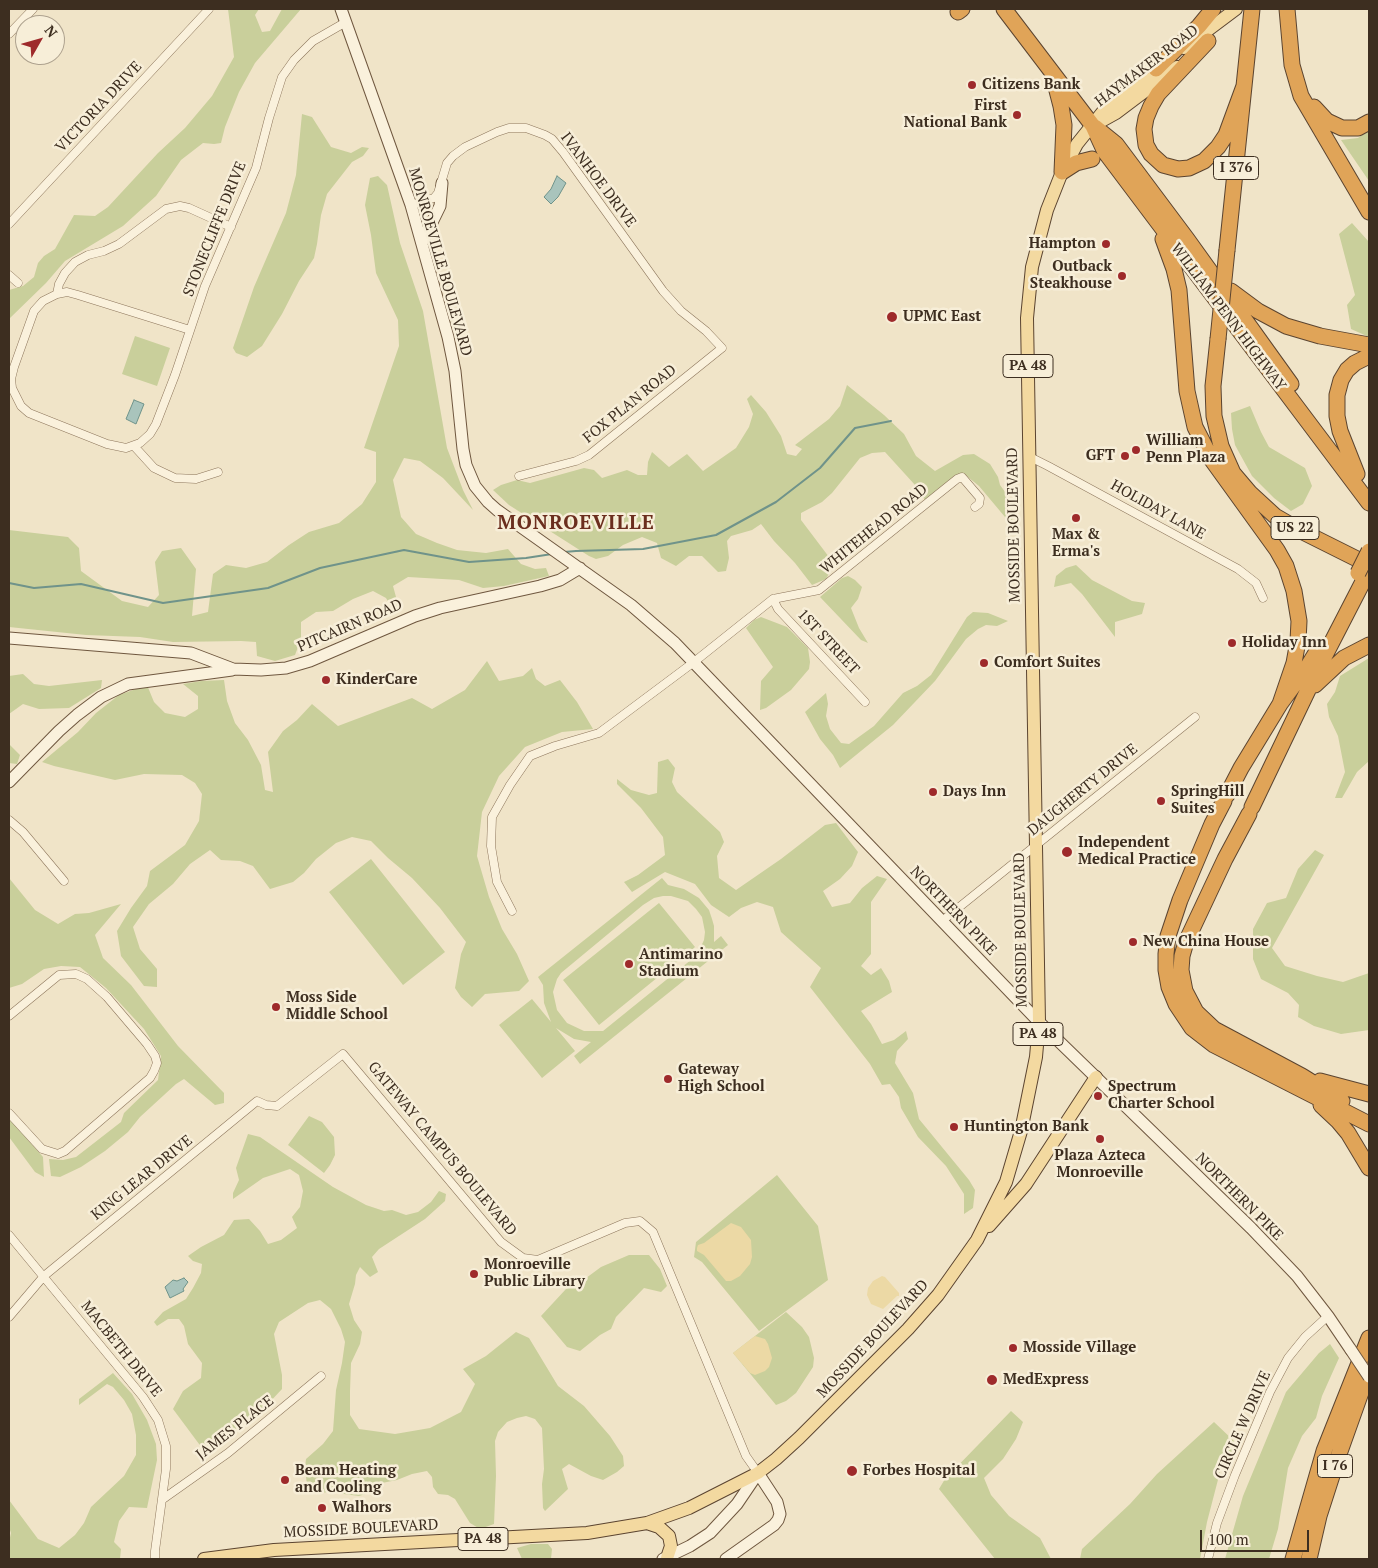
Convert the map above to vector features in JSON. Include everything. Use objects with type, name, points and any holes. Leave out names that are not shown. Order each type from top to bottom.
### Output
[{"type":"highway","name":"WILLIAM PENN HIGHWAY","points":[[1004,9],[1093,126],[1105,152],[1115,166],[1369,503]]},
{"type":"highway","points":[[1156,69],[1199,26],[1213,9]]},
{"type":"highway","points":[[1287,9],[1290,52],[1297,86],[1311,115],[1369,212]]},
{"type":"highway","name":"I 376","points":[[1233,472],[1221,446],[1214,416],[1213,386],[1250,13]]},
{"type":"highway","points":[[1208,41],[1158,94],[1150,106],[1144,135],[1146,145],[1151,154],[1163,165],[1173,169],[1189,168],[1204,161],[1218,147],[1226,135],[1244,86]]},
{"type":"highway","points":[[1051,70],[1063,116],[1062,172]]},
{"type":"highway","points":[[1297,86],[1318,112],[1331,124],[1353,129],[1369,122]]},
{"type":"highway","name":"WILLIAM PENN HIGHWAY","points":[[1093,126],[1116,144],[1369,490]]},
{"type":"highway","points":[[1062,172],[1076,163],[1092,159]]},
{"type":"highway","points":[[1150,213],[1168,250],[1179,290],[1187,391],[1195,427],[1212,460],[1277,550],[1292,582],[1298,611],[1299,631],[1296,652],[1280,704]]},
{"type":"highway","points":[[1212,274],[1240,299],[1276,321],[1308,334],[1369,345]]},
{"type":"highway","points":[[1357,474],[1340,431],[1337,416],[1337,395],[1341,380],[1347,370],[1355,363],[1369,356]]},
{"type":"highway","points":[[1233,472],[1260,524]]},
{"type":"highway","name":"US 22","points":[[1233,472],[1250,493],[1275,516],[1365,572]]},
{"type":"highway","points":[[1369,551],[1365,572],[1186,942],[1182,956],[1181,977],[1192,1005],[1214,1029],[1369,1124]]},
{"type":"highway","points":[[1365,572],[1313,658],[1280,704],[1225,798],[1212,824],[1171,926],[1166,954],[1166,970],[1169,987],[1176,1004],[1186,1020],[1206,1040],[1300,1082],[1369,1116]]},
{"type":"highway","points":[[1307,693],[1344,658],[1369,645]]},
{"type":"highway","points":[[1300,1082],[1369,1094]]},
{"type":"highway","points":[[1300,1082],[1319,1104],[1338,1120],[1354,1142],[1369,1168]]},
{"type":"highway","name":"I 76","points":[[1294,1559],[1324,1451],[1369,1338]]},
{"type":"highway","name":"I 76","points":[[1309,1559],[1319,1516],[1338,1457],[1369,1373]]},
{"type":"main road","name":"MONROEVILLE BOULEVARD","points":[[341,9],[411,205],[422,243],[452,352],[463,449],[470,476],[475,486],[488,502],[580,568]]},
{"type":"main road","name":"HAYMAKER ROAD","points":[[1093,126],[1109,104],[1236,9]]},
{"type":"main road","name":"HAYMAKER ROAD","points":[[1093,126],[1116,113],[1208,41],[1250,13]]},
{"type":"main road","name":"MOSSIDE BOULEVARD","points":[[204,1559],[274,1550],[587,1533],[646,1523],[689,1508],[758,1473],[799,1438],[908,1329],[938,1295],[977,1240],[1006,1182],[1021,1131],[1036,1057],[1038,1022],[1029,519],[1030,457],[1027,318],[1030,281],[1040,232],[1062,172],[1077,144],[1093,126]]},
{"type":"main road","points":[[1092,159],[1115,166]]},
{"type":"main road","points":[[422,243],[440,206],[442,183]]},
{"type":"main road","name":"NORTHERN PIKE","points":[[580,568],[631,605],[675,643],[1038,1022],[1251,1228],[1297,1276],[1369,1373]]},
{"type":"main road","name":"PITCAIRN ROAD","points":[[9,638],[191,652],[233,670],[286,668],[310,661],[415,616],[440,608],[540,586],[560,580],[580,568]]},
{"type":"main road","points":[[10,778],[77,715],[101,698],[128,684],[233,670]]},
{"type":"main road","points":[[977,1240],[1026,1184],[1096,1077]]},
{"type":"main road","points":[[665,1558],[690,1546],[710,1533],[737,1504],[758,1473],[777,1502],[780,1514],[778,1520],[774,1525],[726,1559]]},
{"type":"main road","points":[[646,1523],[659,1527],[669,1536],[671,1546],[665,1558]]},
{"type":"street","points":[[9,34],[32,9]]},
{"type":"street","name":"VICTORIA DRIVE","points":[[9,224],[209,9]]},
{"type":"street","name":"STONECLIFFE DRIVE","points":[[134,446],[150,434],[156,424],[205,286],[256,168],[282,77],[294,60],[313,41],[346,22]]},
{"type":"street","name":"IVANHOE DRIVE","points":[[411,205],[434,198],[442,183],[446,167],[453,156],[465,147],[497,132],[518,127],[534,130],[545,135],[552,139],[563,152],[663,291],[681,311],[706,331],[722,348]]},
{"type":"street","points":[[57,294],[59,284],[65,272],[75,262],[88,255],[104,251],[119,244],[166,209],[180,206],[189,208],[231,227]]},
{"type":"street","points":[[9,275],[18,283]]},
{"type":"street","points":[[190,330],[67,292],[57,294],[43,300],[34,311],[14,367],[11,379],[12,388],[21,406],[29,413],[108,444],[126,448],[134,446],[154,468],[175,478],[196,479],[218,472]]},
{"type":"street","name":"FOX PLAN ROAD","points":[[520,476],[576,461],[589,454],[722,348]]},
{"type":"street","name":"HOLIDAY LANE","points":[[1030,457],[1238,569],[1256,583],[1263,598]]},
{"type":"street","name":"WHITEHEAD ROAD","points":[[512,911],[497,882],[491,846],[492,817],[510,785],[530,756],[555,746],[599,733],[694,662],[772,599],[819,590],[958,479],[962,477],[980,498],[979,504],[975,507]]},
{"type":"street","name":"1ST STREET","points":[[772,599],[778,609],[865,702]]},
{"type":"street","name":"DAUGHERTY DRIVE","points":[[942,921],[1195,717]]},
{"type":"street","points":[[9,820],[23,832],[64,881]]},
{"type":"street","points":[[9,1016],[59,975],[76,974],[87,979],[107,997],[147,1044],[157,1063],[150,1078],[66,1151],[58,1154],[42,1149],[9,1113]]},
{"type":"street","name":"GATEWAY CAMPUS BOULEVARD","points":[[257,1101],[266,1105],[277,1106],[343,1054],[501,1242],[523,1258],[538,1260],[626,1223],[640,1222],[653,1232],[746,1456],[758,1473]]},
{"type":"street","name":"KING LEAR DRIVE","points":[[9,1318],[44,1276],[257,1101]]},
{"type":"street","name":"MACBETH DRIVE","points":[[9,1235],[143,1397],[158,1420],[166,1446],[166,1470],[155,1559]]},
{"type":"street","name":"CIRCLE W DRIVE","points":[[1208,1559],[1217,1523],[1270,1392],[1288,1358],[1305,1337],[1328,1316]]},
{"type":"street","name":"JAMES PLACE","points":[[163,1499],[228,1453],[322,1376]]},
{"type":"green space","points":[[228,9],[259,9],[255,15],[262,32],[270,31],[282,9],[301,9],[255,63],[239,92],[225,127],[221,143],[203,143],[181,160],[156,196],[123,226],[65,261],[46,283],[9,319],[9,290],[23,286],[34,277],[38,263],[44,256],[55,249],[74,215],[95,216],[108,207],[158,153],[185,128],[212,96],[234,57]]},
{"type":"green space","points":[[302,114],[312,117],[331,147],[351,153],[362,147],[369,148],[363,156],[352,162],[327,194],[321,215],[314,258],[262,346],[247,357],[236,353],[233,348],[254,287],[286,213],[296,175]]},
{"type":"green space","points":[[1369,130],[1369,181],[1341,140],[1358,138]]},
{"type":"green space","points":[[378,176],[387,185],[400,243],[423,311],[447,448],[473,510],[443,478],[420,461],[404,458],[393,480],[401,517],[416,534],[437,543],[457,550],[486,553],[508,549],[521,564],[535,569],[546,568],[549,576],[504,586],[483,588],[459,580],[408,577],[393,586],[399,608],[394,612],[386,598],[373,591],[353,599],[333,611],[316,612],[301,622],[301,639],[295,655],[275,661],[257,656],[256,642],[173,642],[140,637],[86,635],[9,627],[9,530],[68,537],[79,548],[81,571],[122,601],[148,607],[159,595],[155,562],[162,551],[181,548],[196,569],[192,616],[208,612],[213,574],[226,565],[246,568],[267,562],[309,532],[339,523],[362,504],[376,482],[376,452],[364,448],[399,346],[398,320],[376,273],[365,205],[370,178]]},
{"type":"green space","points":[[1352,223],[1369,242],[1369,337],[1351,329],[1347,305],[1355,295],[1339,234]]},
{"type":"green space","points":[[135,336],[170,348],[157,386],[122,374]]},
{"type":"green space","points":[[847,385],[904,434],[916,456],[935,471],[963,455],[974,454],[990,464],[998,477],[1000,485],[1008,496],[1014,515],[1010,525],[979,486],[963,473],[957,475],[925,500],[915,485],[885,452],[872,453],[860,458],[832,493],[822,502],[801,513],[801,520],[829,557],[832,568],[826,579],[812,585],[761,524],[752,530],[731,536],[727,541],[729,558],[726,571],[718,572],[702,556],[689,556],[676,566],[661,558],[657,543],[642,537],[623,545],[608,556],[596,559],[509,505],[493,490],[501,485],[517,480],[530,483],[584,468],[594,470],[602,478],[627,470],[638,475],[647,475],[648,462],[652,452],[669,467],[687,454],[703,471],[736,448],[749,427],[753,414],[747,399],[751,395],[766,412],[781,436],[787,454],[796,456],[802,449],[795,445],[829,419],[840,406]]},
{"type":"green space","points":[[1250,406],[1269,447],[1305,468],[1312,486],[1303,504],[1291,511],[1274,498],[1252,476],[1235,445],[1231,413]]},
{"type":"green space","points":[[1076,565],[1092,580],[1132,601],[1145,603],[1142,614],[1115,622],[1115,637],[1082,594],[1071,583],[1054,587],[1056,576],[1066,568]]},
{"type":"green space","points":[[848,576],[862,587],[858,599],[851,608],[859,628],[868,643],[861,640],[820,597],[842,578]]},
{"type":"green space","points":[[973,612],[988,613],[1008,621],[997,626],[986,625],[966,639],[935,681],[893,725],[840,768],[833,755],[820,739],[805,712],[826,693],[828,704],[826,716],[830,729],[841,743],[849,744],[874,726],[903,693],[917,686],[931,675],[967,617]]},
{"type":"green space","points":[[761,617],[787,627],[808,648],[810,662],[809,669],[791,690],[766,708],[760,710],[761,681],[773,667],[746,628],[754,620]]},
{"type":"green space","points":[[1369,658],[1369,761],[1357,772],[1342,798],[1335,798],[1345,772],[1338,736],[1329,717],[1327,704],[1335,692],[1340,676]]},
{"type":"green space","points":[[487,661],[499,681],[523,676],[532,668],[536,679],[545,686],[560,680],[577,702],[593,729],[562,732],[525,747],[499,776],[482,812],[477,856],[489,897],[502,929],[517,954],[529,981],[519,991],[485,994],[472,1007],[461,997],[455,988],[461,954],[466,942],[440,908],[412,878],[371,841],[352,837],[336,843],[316,859],[293,882],[270,889],[253,866],[240,861],[221,860],[210,850],[190,864],[173,884],[149,904],[133,927],[140,949],[157,969],[157,987],[144,986],[121,956],[117,931],[147,886],[150,871],[185,845],[199,821],[202,794],[195,783],[182,775],[144,774],[115,780],[42,762],[78,732],[96,713],[119,695],[147,685],[154,702],[165,713],[185,717],[198,709],[198,696],[183,684],[224,680],[227,701],[235,723],[248,740],[261,765],[265,790],[273,792],[268,752],[283,731],[312,704],[338,726],[412,698],[432,709],[465,690]]},
{"type":"green space","points":[[23,674],[34,684],[49,686],[102,680],[101,688],[69,708],[39,709],[23,704],[9,714],[9,676]]},
{"type":"green space","points":[[9,744],[20,755],[17,764],[9,763]]},
{"type":"green space","points":[[668,759],[675,768],[672,782],[677,792],[720,832],[724,842],[717,856],[719,878],[736,890],[781,859],[825,825],[836,823],[858,852],[852,866],[840,879],[823,891],[832,907],[850,903],[862,888],[877,876],[887,879],[871,902],[871,954],[861,966],[871,975],[881,968],[889,981],[892,992],[861,1011],[882,1044],[894,1040],[906,1031],[908,1039],[897,1051],[895,1063],[913,1093],[919,1119],[975,1190],[973,1208],[964,1214],[964,1194],[946,1166],[918,1137],[901,1108],[899,1097],[890,1084],[882,1085],[870,1064],[810,987],[821,968],[781,932],[773,907],[757,902],[741,908],[729,917],[711,905],[695,884],[665,872],[632,892],[624,882],[638,875],[665,855],[663,837],[641,808],[617,784],[617,779],[631,790],[649,795],[657,793],[658,762]]},
{"type":"green space","points":[[1315,850],[1324,855],[1272,948],[1285,966],[1317,976],[1343,982],[1369,973],[1369,1030],[1341,1034],[1314,1026],[1298,1017],[1299,1005],[1288,993],[1261,979],[1253,959],[1253,929],[1267,903],[1286,898],[1298,869]]},
{"type":"green space","points":[[371,859],[445,952],[403,985],[329,892]]},
{"type":"green space","points":[[9,878],[35,910],[58,924],[75,914],[89,913],[121,904],[95,935],[103,958],[131,985],[178,1046],[224,1093],[224,1103],[215,1105],[184,1079],[176,1084],[140,1117],[128,1132],[105,1151],[81,1167],[60,1177],[51,1176],[49,1159],[63,1160],[76,1157],[121,1122],[124,1113],[158,1080],[161,1056],[144,1029],[106,988],[80,967],[61,966],[44,969],[22,984],[9,988]]},
{"type":"green space","points":[[662,878],[668,885],[684,889],[699,898],[709,910],[714,926],[714,942],[721,936],[728,945],[580,1064],[574,1056],[591,1042],[574,1039],[556,1028],[575,1051],[542,1078],[499,1025],[532,999],[551,1022],[544,1003],[543,985],[538,977]],"holes":[[[671,896],[688,901],[702,917],[705,932],[704,940],[697,955],[603,1031],[584,1031],[567,1023],[557,1010],[553,992],[561,973],[643,905],[654,898]]]},
{"type":"green space","name":"Antimarino Stadium","points":[[659,903],[695,947],[599,1025],[563,980]]},
{"type":"green space","points":[[309,1116],[322,1122],[334,1137],[335,1155],[324,1173],[288,1145]]},
{"type":"green space","points":[[9,1118],[43,1157],[44,1177],[35,1172],[9,1137]]},
{"type":"green space","points":[[248,1134],[260,1137],[333,1187],[366,1205],[384,1211],[392,1210],[406,1215],[418,1212],[431,1202],[439,1191],[446,1194],[445,1201],[425,1219],[379,1249],[372,1257],[378,1272],[370,1277],[360,1267],[356,1275],[349,1304],[354,1320],[362,1332],[360,1344],[351,1363],[350,1415],[359,1429],[395,1434],[430,1428],[461,1412],[475,1384],[463,1369],[486,1356],[516,1332],[529,1338],[558,1386],[584,1406],[610,1436],[623,1456],[624,1466],[603,1480],[569,1464],[562,1469],[568,1489],[545,1511],[543,1508],[542,1484],[544,1469],[542,1428],[535,1419],[526,1416],[507,1422],[498,1432],[495,1441],[494,1524],[480,1529],[470,1523],[455,1499],[448,1495],[438,1494],[433,1487],[432,1477],[427,1471],[372,1485],[369,1493],[359,1496],[329,1492],[308,1494],[305,1468],[306,1459],[323,1444],[333,1431],[336,1390],[345,1342],[331,1309],[320,1300],[308,1303],[279,1322],[274,1334],[282,1375],[282,1389],[268,1404],[241,1425],[210,1446],[202,1448],[173,1409],[183,1391],[201,1378],[202,1363],[188,1344],[184,1326],[179,1319],[168,1319],[157,1326],[154,1322],[163,1312],[186,1299],[201,1273],[202,1264],[193,1261],[188,1256],[224,1235],[234,1220],[249,1219],[268,1244],[281,1240],[297,1228],[292,1217],[300,1207],[303,1191],[299,1175],[290,1169],[263,1178],[233,1199],[233,1193],[239,1180],[236,1168]]},
{"type":"green space","points":[[777,1175],[818,1226],[828,1280],[759,1331],[702,1262],[694,1257],[696,1242]]},
{"type":"green space","points":[[629,1255],[649,1255],[660,1269],[667,1286],[661,1292],[644,1288],[616,1317],[611,1329],[580,1351],[567,1347],[541,1316],[566,1289],[578,1284],[601,1267]]},
{"type":"green space","points":[[786,1312],[802,1327],[809,1337],[814,1358],[813,1367],[796,1393],[786,1401],[776,1405],[733,1353]]},
{"type":"green space","points":[[1330,1344],[1339,1358],[1322,1396],[1316,1418],[1302,1436],[1288,1468],[1278,1529],[1269,1559],[1225,1559],[1243,1496],[1286,1392],[1319,1353]]},
{"type":"green space","points":[[113,1373],[132,1394],[147,1420],[156,1444],[157,1460],[147,1508],[129,1507],[119,1521],[114,1542],[121,1549],[120,1559],[9,1559],[11,1533],[9,1527],[9,1500],[38,1539],[59,1548],[75,1535],[84,1523],[91,1507],[124,1476],[136,1455],[136,1435],[132,1414],[124,1400],[113,1387],[107,1384],[79,1405],[79,1399]]},
{"type":"green space","points":[[1011,1411],[1023,1422],[1016,1439],[1003,1459],[984,1478],[991,1495],[1009,1516],[1040,1538],[1051,1559],[995,1559],[939,1489],[945,1479]]},
{"type":"green space","points":[[1214,1422],[1234,1441],[1231,1455],[1220,1472],[1200,1559],[1080,1559],[1082,1549],[1130,1504],[1157,1474]]},
{"type":"green space","points":[[531,1544],[548,1544],[552,1549],[551,1559],[522,1559],[517,1548]]},
{"type":"sand","points":[[731,1223],[741,1227],[751,1240],[752,1257],[750,1264],[740,1276],[731,1281],[726,1281],[704,1255],[697,1251],[697,1248],[698,1245],[704,1243]]},
{"type":"sand","points":[[882,1276],[899,1293],[899,1296],[883,1309],[871,1304],[867,1295],[868,1288],[873,1281]]},
{"type":"sand","points":[[755,1336],[765,1339],[772,1358],[769,1367],[765,1371],[755,1375],[750,1373],[733,1353]]},
{"type":"water","points":[[557,176],[566,183],[558,197],[551,204],[544,197],[551,189]]},
{"type":"water","points":[[134,400],[144,404],[136,424],[126,419]]},
{"type":"water","points":[[184,1278],[188,1282],[183,1289],[184,1291],[170,1298],[165,1287],[173,1280],[177,1281]]},
{"type":"waterway","points":[[564,552],[643,549],[716,535],[776,502],[820,468],[855,428],[891,421]]},
{"type":"waterway","points":[[9,583],[34,588],[81,584],[163,603],[268,588],[320,568],[404,550],[469,562],[552,554]]},
{"type":"place","name":"Citizens Bank","points":[[972,85]]},
{"type":"place","name":"First National Bank","points":[[1017,115]]},
{"type":"place","name":"Hampton","points":[[1106,244]]},
{"type":"place","name":"Outback Steakhouse","points":[[1122,276]]},
{"type":"place","name":"UPMC East","points":[[892,317]]},
{"type":"place","name":"William Penn Plaza","points":[[1136,450]]},
{"type":"place","name":"GFT","points":[[1125,456]]},
{"type":"place","name":"Max & Erma's","points":[[1076,518]]},
{"type":"place","name":"Holiday Inn","points":[[1232,643]]},
{"type":"place","name":"Comfort Suites","points":[[984,663]]},
{"type":"place","name":"KinderCare","points":[[326,680]]},
{"type":"place","name":"Days Inn","points":[[933,792]]},
{"type":"place","name":"SpringHill Suites","points":[[1161,801]]},
{"type":"place","name":"Independent Medical Practice","points":[[1067,852]]},
{"type":"place","name":"New China House","points":[[1133,942]]},
{"type":"place","name":"Antimarino Stadium","points":[[629,964]]},
{"type":"place","name":"Moss Side Middle School","points":[[276,1007]]},
{"type":"place","name":"Gateway High School","points":[[668,1079]]},
{"type":"place","name":"Spectrum Charter School","points":[[1098,1096]]},
{"type":"place","name":"Huntington Bank","points":[[954,1127]]},
{"type":"place","name":"Plaza Azteca Monroeville","points":[[1100,1139]]},
{"type":"place","name":"Monroeville Public Library","points":[[474,1274]]},
{"type":"place","name":"Mosside Village","points":[[1013,1348]]},
{"type":"place","name":"MedExpress","points":[[992,1380]]},
{"type":"place","name":"Forbes Hospital","points":[[852,1471]]},
{"type":"place","name":"Beam Heating and Cooling","points":[[285,1480]]},
{"type":"place","name":"Walhors","points":[[322,1508]]},
{"type":"district","name":"MONROEVILLE","points":[[576,523]]}]
